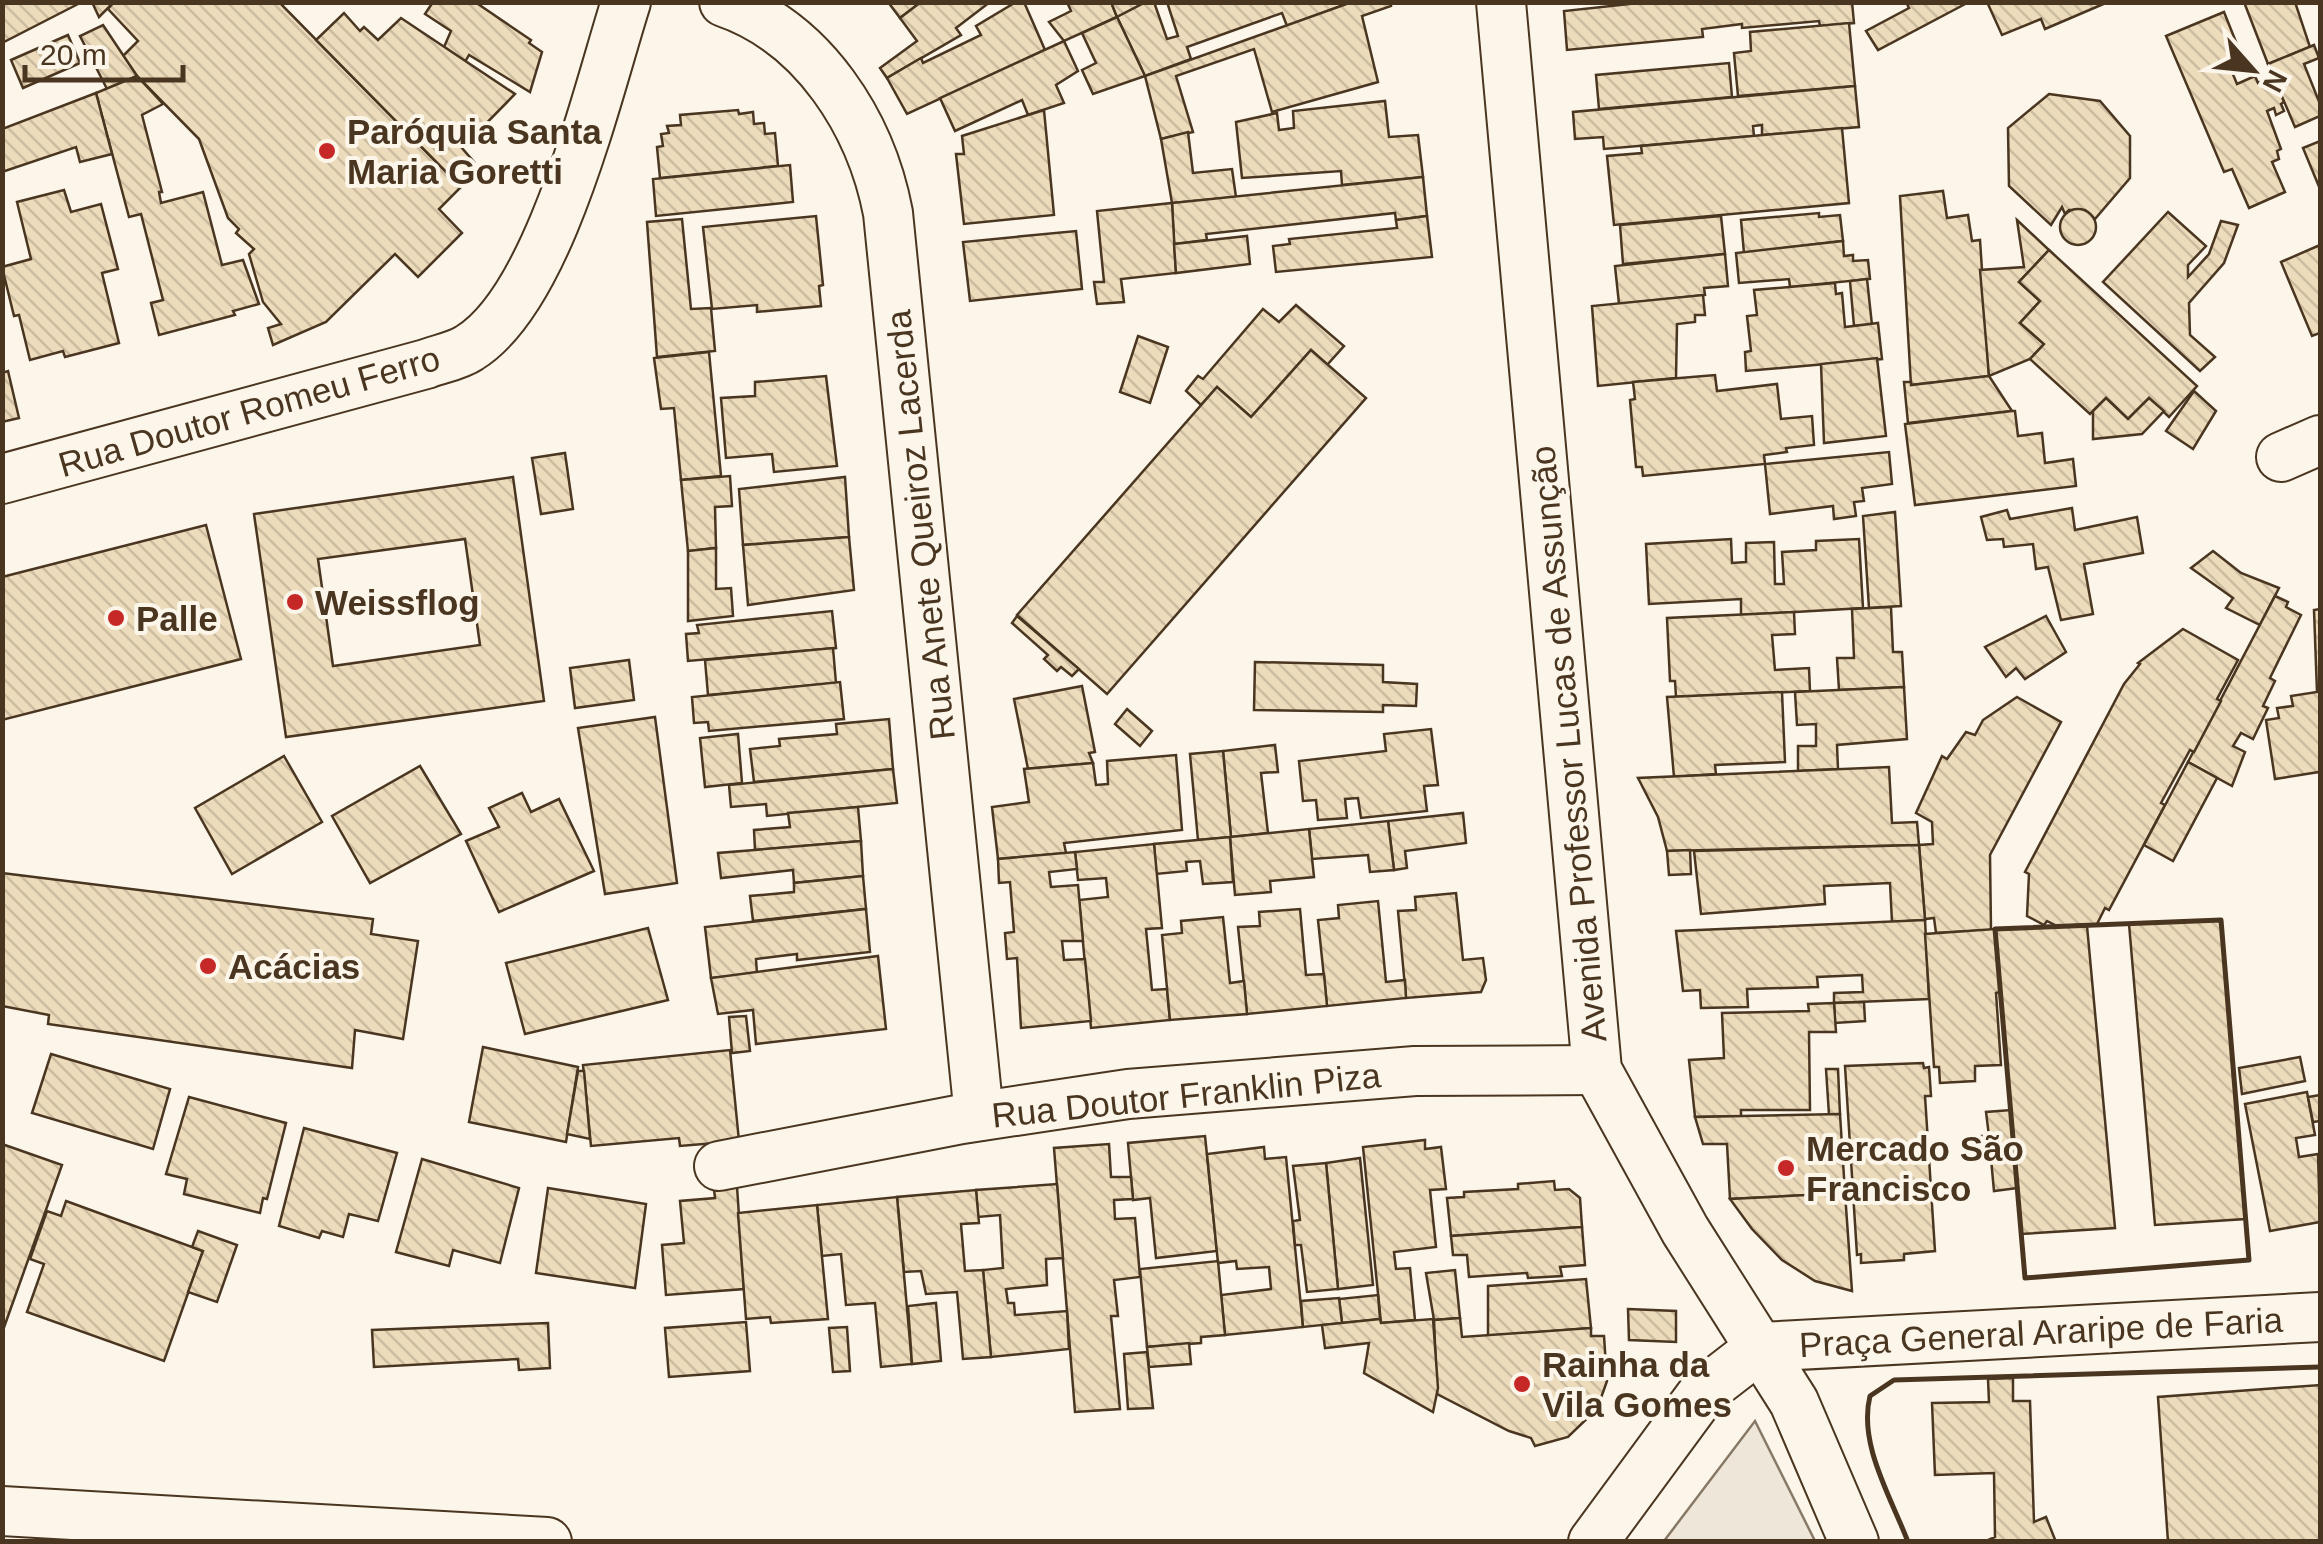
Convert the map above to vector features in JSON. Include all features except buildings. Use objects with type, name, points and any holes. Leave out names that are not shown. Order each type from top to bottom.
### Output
[{"type":"street","name":"Rua Doutor Romeu Ferro","points":[[2,480],[469,349],[504,318],[553,231],[626,2]]},
{"type":"street","name":"Rua Anete Queiroz Lacerda","points":[[724,2],[775,27],[822,70],[853,115],[880,173],[888,213],[979,1116]]},
{"type":"street","name":"Avenida Professor Lucas de Assunção","points":[[1501,2],[1597,1070],[1685,1230],[1801,1417],[1854,1542]]},
{"type":"street","name":"Rua Doutor Franklin Piza","points":[[718,1166],[979,1116],[1128,1094],[1415,1071],[1597,1070]]},
{"type":"street","name":"Praça General Araripe de Faria","points":[[1761,1347],[2320,1317]]},
{"type":"street","points":[[1593,1542],[1704,1392],[1761,1347]]},
{"type":"street","points":[[2,1511],[548,1542]]},
{"type":"shaded area","points":[[1755,1421],[1815,1541],[1664,1541]]},
{"type":"wall","points":[[2221,920],[2249,1260],[2025,1278],[1995,929],[2221,920]]},
{"type":"wall","points":[[1908,1542],[1878,1470],[1868,1433],[1870,1396],[1894,1380],[2320,1367]]},
{"type":"place","name":"Paróquia Santa Maria Goretti","points":[[327,151]]},
{"type":"place","name":"Weissflog","points":[[295,602]]},
{"type":"place","name":"Palle","points":[[116,618]]},
{"type":"place","name":"Acácias","points":[[208,966]]},
{"type":"place","name":"Mercado São Francisco","points":[[1786,1168]]},
{"type":"place","name":"Rainha da Vila Gomes","points":[[1522,1384]]}]
